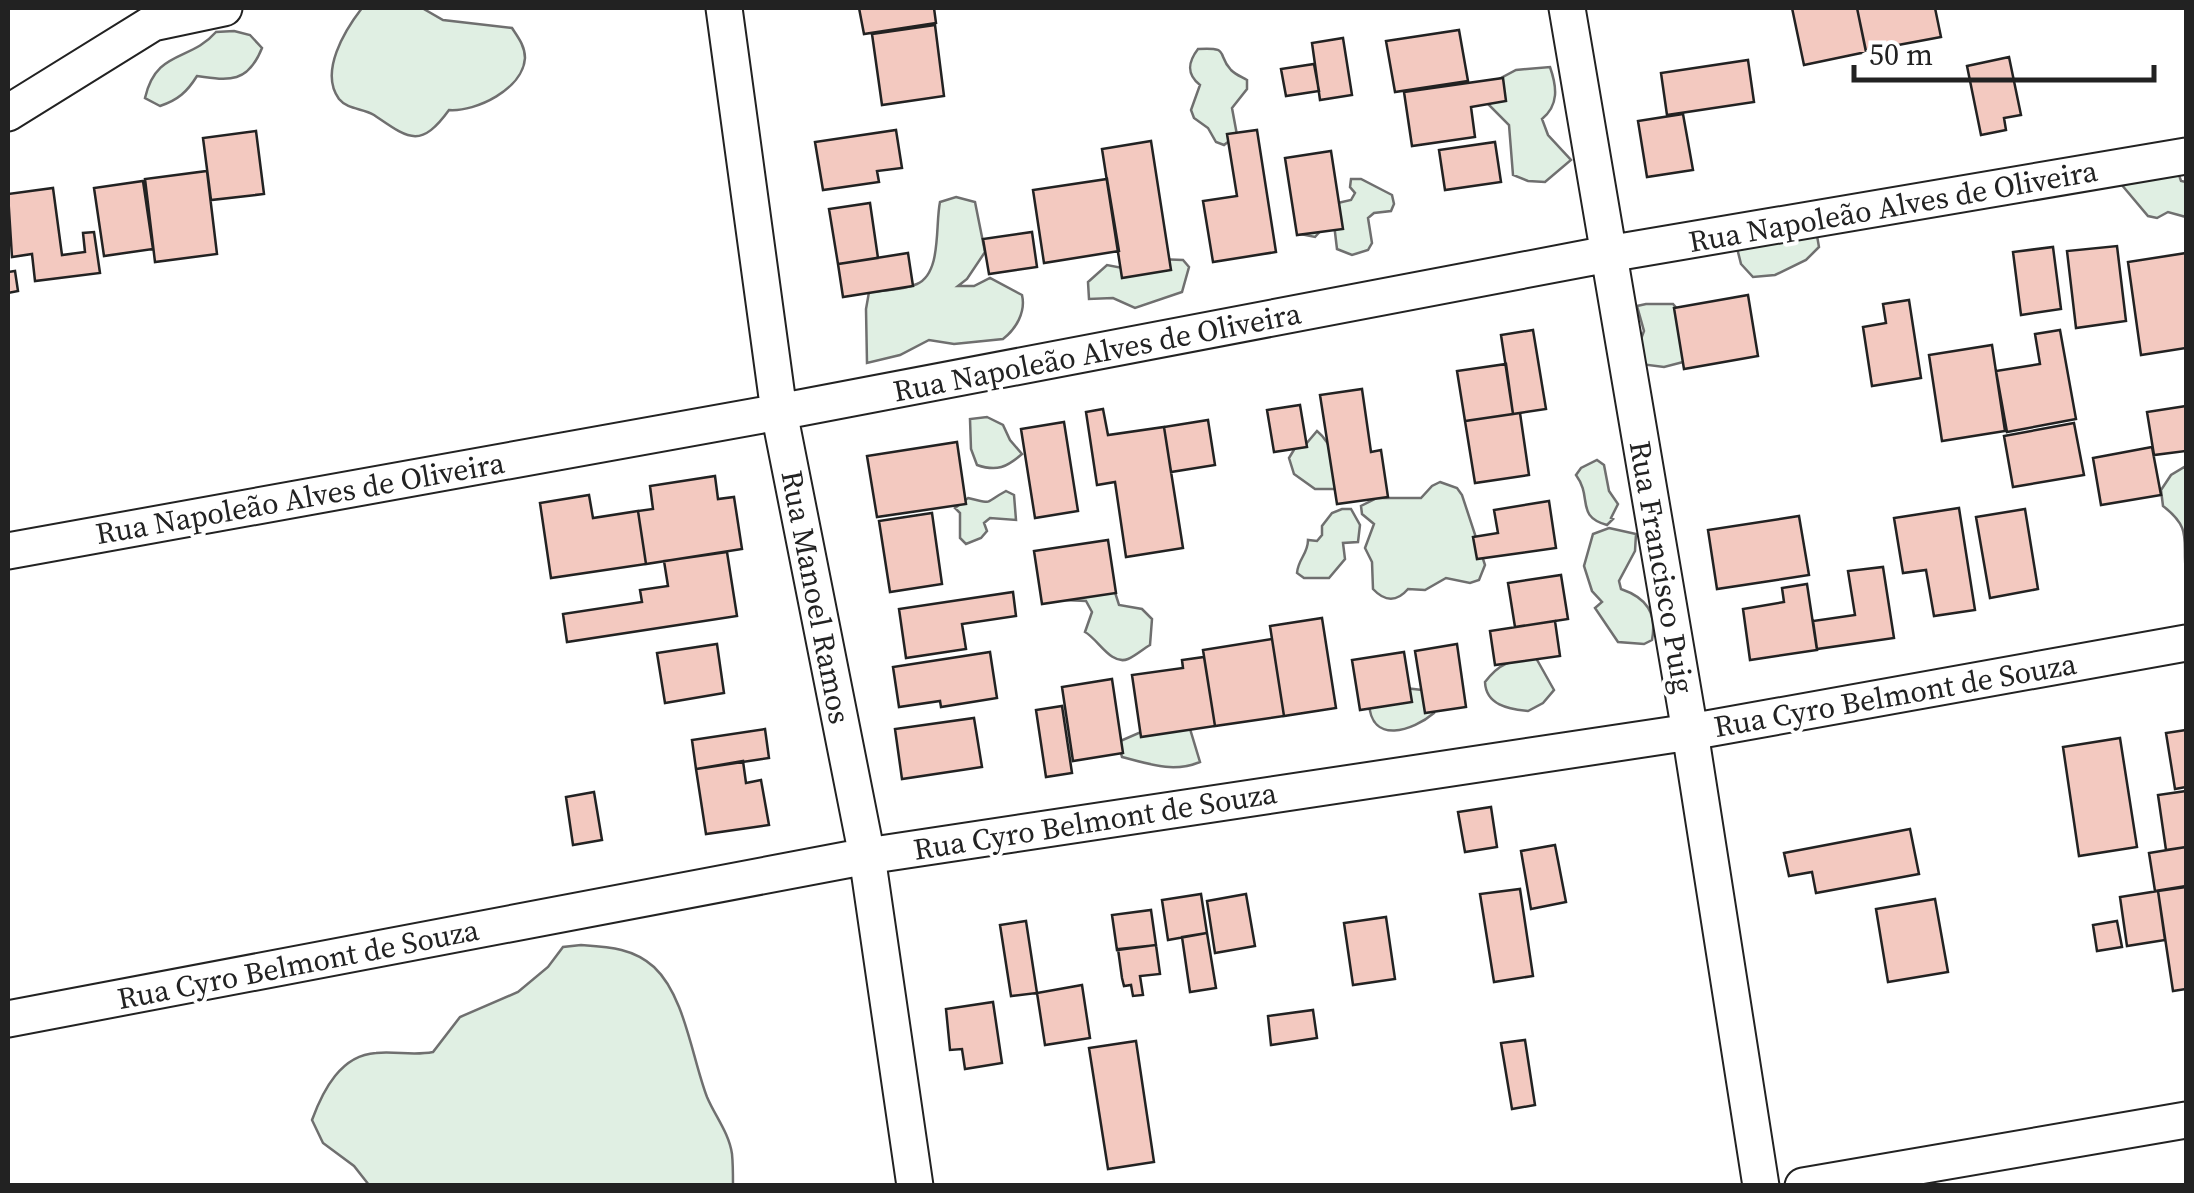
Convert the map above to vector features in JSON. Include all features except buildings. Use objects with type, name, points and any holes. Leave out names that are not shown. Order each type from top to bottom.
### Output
[{"type":"street","points":[[8,113],[153,22],[224,8]]},
{"type":"street","name":"Rua Manoel Ramos","points":[[724,8],[779,412],[867,856],[916,1186]]},
{"type":"street","name":"Rua Francisco Puig","points":[[1567,8],[1690,732],[1762,1186]]},
{"type":"street","name":"Rua Napoleão Alves de Oliveira","points":[[8,551],[779,412],[1608,254],[2186,156]]},
{"type":"street","name":"Rua Cyro Belmont de Souza","points":[[8,1020],[867,856],[1690,732],[2186,642]]},
{"type":"street","points":[[1803,1186],[2186,1120]]},
{"type":"green space","points":[[362,8],[422,8],[443,20],[512,28],[524,50],[522,69],[507,89],[484,103],[449,110],[439,123],[421,135],[405,134],[370,113],[343,103],[334,88],[337,52]]},
{"type":"green space","points":[[216,32],[250,35],[262,48],[244,74],[228,79],[197,76],[182,95],[160,106],[145,98],[150,82],[165,63]]},
{"type":"green space","points":[[1198,49],[1219,51],[1231,70],[1247,80],[1247,89],[1232,108],[1237,135],[1224,145],[1216,142],[1191,110],[1200,85],[1190,68]]},
{"type":"green space","points":[[1550,67],[1555,95],[1542,119],[1548,135],[1571,160],[1545,182],[1528,181],[1513,175],[1509,125],[1486,102],[1486,86],[1516,70]]},
{"type":"green space","points":[[2177,169],[2181,181],[2186,182],[2186,217],[2168,212],[2157,218],[2148,216],[2121,184]]},
{"type":"green space","points":[[1351,179],[1361,179],[1392,195],[1394,204],[1391,211],[1374,213],[1368,218],[1372,243],[1368,250],[1352,255],[1337,249],[1334,224],[1326,225],[1315,237],[1300,234],[1325,206],[1351,200],[1355,193],[1350,187]]},
{"type":"green space","points":[[956,197],[975,202],[985,252],[958,286],[974,286],[990,278],[1022,295],[1019,320],[1003,339],[954,344],[929,340],[900,355],[867,363],[869,292],[906,288],[925,278],[934,259],[940,202]]},
{"type":"green space","points":[[1816,230],[1819,247],[1806,260],[1775,275],[1753,277],[1741,264],[1737,248]]},
{"type":"green space","points":[[1157,259],[1183,260],[1189,267],[1182,292],[1135,308],[1113,298],[1089,299],[1088,282],[1107,265],[1133,270]]},
{"type":"green space","points":[[1673,304],[1685,318],[1687,361],[1664,367],[1640,364],[1638,347],[1644,331],[1637,306]]},
{"type":"green space","points":[[987,417],[1003,425],[1022,454],[1001,467],[977,465],[971,449],[970,419]]},
{"type":"green space","points":[[1317,431],[1334,457],[1340,489],[1315,489],[1294,474],[1289,458],[1298,443],[1306,444]]},
{"type":"green space","points":[[1597,460],[1604,465],[1609,491],[1618,504],[1607,525],[1591,517],[1576,475]]},
{"type":"green space","points":[[2186,466],[2186,573],[2182,529],[2163,506],[2161,490],[2171,475]]},
{"type":"green space","points":[[1440,482],[1457,488],[1462,495],[1485,565],[1479,580],[1470,583],[1446,578],[1425,590],[1408,589],[1395,598],[1386,598],[1373,589],[1372,562],[1365,548],[1374,524],[1362,514],[1361,506],[1377,498],[1421,498]]},
{"type":"green space","points":[[1006,491],[1014,495],[1016,520],[990,518],[984,523],[987,531],[981,538],[966,544],[960,538],[960,513],[955,508],[968,498],[988,502]]},
{"type":"green space","points":[[1351,509],[1360,525],[1358,542],[1343,543],[1345,559],[1329,578],[1304,578],[1297,573],[1308,540],[1317,541],[1332,513]]},
{"type":"green space","points":[[1609,528],[1636,534],[1635,551],[1619,581],[1621,589],[1644,602],[1651,614],[1652,640],[1644,644],[1618,642],[1595,608],[1602,602],[1592,591],[1584,566],[1593,534]]},
{"type":"green space","points":[[1113,586],[1119,605],[1142,609],[1152,619],[1150,645],[1122,660],[1110,655],[1085,632],[1092,612],[1086,601],[1064,600]]},
{"type":"green space","points":[[1536,658],[1554,690],[1543,703],[1528,711],[1520,710],[1499,704],[1489,696],[1485,682],[1496,670],[1513,661]]},
{"type":"green space","points":[[1396,687],[1422,690],[1434,713],[1405,729],[1377,725],[1369,703]]},
{"type":"green space","points":[[1157,725],[1190,729],[1200,762],[1171,767],[1122,757],[1118,742]]},
{"type":"green space","points":[[581,945],[629,952],[665,979],[680,1011],[707,1097],[728,1139],[733,1185],[369,1185],[354,1166],[323,1143],[312,1120],[328,1086],[343,1067],[376,1053],[433,1052],[460,1017],[518,992],[548,967],[563,947]]}]
